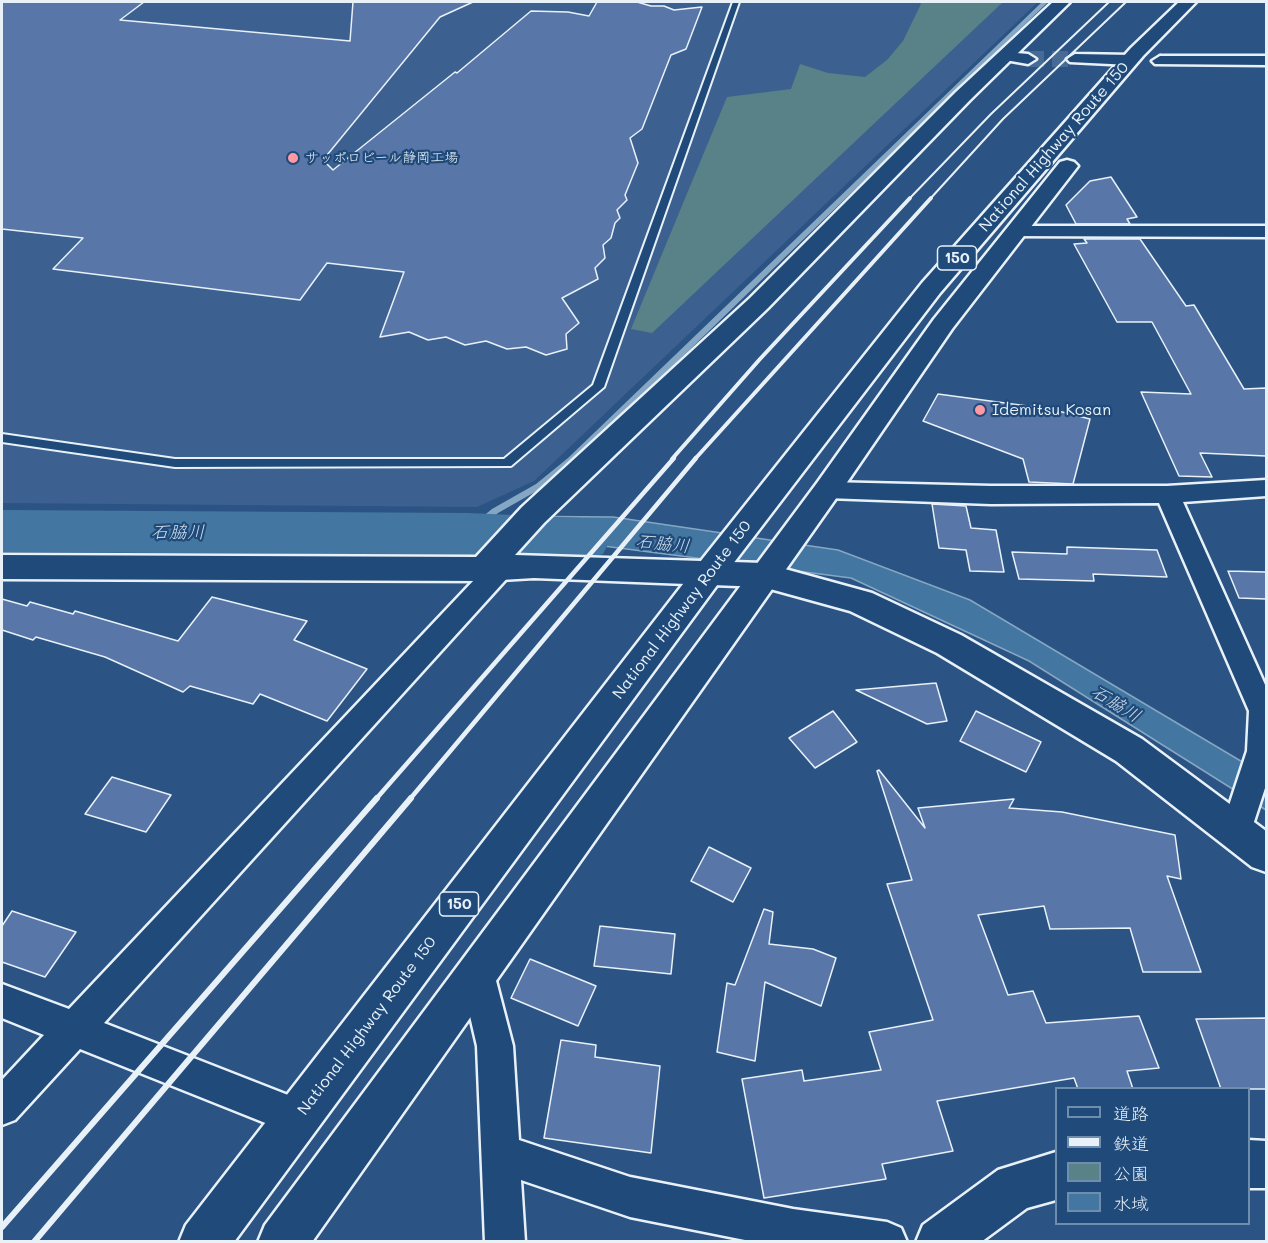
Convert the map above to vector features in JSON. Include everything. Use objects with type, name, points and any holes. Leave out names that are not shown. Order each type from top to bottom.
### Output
[{"type":"main road","points":[[493,569],[533,515],[1017,57],[1062,2]]},
{"type":"main road","name":"National Highway Route 150","points":[[203,1242],[712,569],[931,288],[1131,60],[1197,6]]},
{"type":"main road","name":"National Highway Route 150","points":[[282,1242],[827,490],[943,324],[1016,232],[1032,208],[1110,113],[1160,61],[1197,6]]},
{"type":"main road","points":[[2,567],[493,569],[534,566],[712,569],[765,573],[861,602],[949,644],[1129,750],[1266,854]]},
{"type":"main road","points":[[1250,1164],[1266,1164]]},
{"type":"main road","points":[[940,1242],[1015,1187],[1055,1176]]},
{"type":"street","points":[[1075,60],[1131,60]]},
{"type":"street","points":[[1160,61],[1266,61]]},
{"type":"street","points":[[1016,232],[1266,232]]},
{"type":"street","points":[[827,490],[991,495],[1167,494],[1266,488]]},
{"type":"street","points":[[1167,494],[1264,711],[1262,751],[1237,830]]},
{"type":"street","points":[[2,1107],[493,569]]},
{"type":"street","points":[[477,974],[495,1046],[506,1242]]},
{"type":"street","points":[[2,1001],[298,1118]]},
{"type":"street","points":[[502,1154],[630,1197],[793,1229],[887,1242]]},
{"type":"lane","points":[[2,438],[175,463],[507,463],[598,387],[736,2]]},
{"type":"shaded area","name":"サッポロビール静岡工場","points":[[2,2],[1038,2],[534,481],[477,507],[2,503]]},
{"type":"green space","points":[[919,2],[1003,2],[652,333],[631,329],[727,97],[791,89],[800,64],[828,73],[865,77],[887,60],[903,41],[921,4]]},
{"type":"water","points":[[2,512],[613,517],[838,550],[970,600],[1266,776],[1266,810],[1029,661],[851,578],[464,528],[2,538]]},
{"type":"building","name":"サッポロビール静岡工場","points":[[2,2],[144,2],[120,20],[350,41],[353,2],[473,2],[440,17],[323,160],[333,170],[455,72],[457,73],[531,11],[568,12],[589,16],[597,2],[637,2],[674,10],[702,7],[686,49],[671,55],[642,129],[630,138],[638,163],[625,195],[627,200],[617,210],[620,218],[615,223],[611,238],[603,245],[605,258],[595,268],[598,279],[562,298],[579,323],[566,334],[567,349],[546,355],[526,347],[507,349],[486,341],[465,345],[446,337],[428,340],[409,332],[380,337],[404,272],[327,263],[300,300],[53,269],[83,238],[2,229]]},
{"type":"building","points":[[1111,177],[1137,217],[1127,219],[1130,224],[1076,224],[1066,205],[1090,181]]},
{"type":"building","points":[[1084,239],[1140,239],[1186,306],[1194,305],[1244,389],[1266,388],[1266,456],[1200,453],[1212,477],[1179,476],[1141,392],[1191,394],[1152,322],[1117,322],[1074,244],[1087,243]]},
{"type":"building","points":[[938,394],[1050,409],[1090,419],[1073,484],[1029,482],[1023,459],[923,421]]},
{"type":"building","points":[[932,504],[966,506],[971,528],[996,530],[1004,572],[970,571],[966,550],[939,548]]},
{"type":"building","points":[[1067,547],[1157,550],[1167,577],[1093,574],[1094,581],[1019,579],[1012,552],[1067,554]]},
{"type":"building","points":[[1228,571],[1266,572],[1266,599],[1239,598]]},
{"type":"building","points":[[212,597],[307,621],[294,640],[367,669],[327,721],[260,694],[253,704],[190,686],[183,692],[105,657],[36,637],[33,640],[2,630],[2,599],[27,606],[30,602],[73,614],[75,611],[178,641]]},
{"type":"building","points":[[936,683],[947,721],[927,724],[856,690]]},
{"type":"building","points":[[833,711],[857,742],[815,768],[789,738]]},
{"type":"building","points":[[976,711],[1041,742],[1026,772],[960,741]]},
{"type":"building","points":[[879,770],[925,828],[918,808],[1014,799],[1009,808],[1062,812],[1175,835],[1181,879],[1167,876],[1201,972],[1143,972],[1130,928],[1050,929],[1044,906],[978,915],[1008,995],[1033,991],[1046,1023],[1139,1016],[1159,1068],[1127,1071],[1132,1087],[1077,1087],[1074,1078],[937,1101],[953,1151],[882,1164],[886,1179],[764,1198],[742,1079],[802,1070],[804,1081],[881,1070],[869,1032],[933,1020],[887,884],[912,880],[877,771]]},
{"type":"building","points":[[112,777],[171,795],[146,832],[85,814]]},
{"type":"building","points":[[709,847],[751,868],[733,902],[691,881]]},
{"type":"building","points":[[764,909],[773,912],[769,944],[813,949],[836,958],[821,1006],[765,982],[755,1061],[717,1052],[727,983],[735,985]]},
{"type":"building","points":[[12,911],[76,932],[45,977],[2,962],[2,926]]},
{"type":"building","points":[[600,926],[675,934],[671,974],[594,966]]},
{"type":"building","points":[[530,959],[596,986],[578,1026],[511,998]]},
{"type":"building","points":[[1266,1018],[1266,1089],[1220,1087],[1196,1019]]},
{"type":"building","points":[[561,1040],[596,1045],[595,1057],[660,1066],[651,1153],[544,1138]]},
{"type":"waterway","points":[[468,534],[495,511],[539,486],[571,460],[1045,2]]},
{"type":"waterway","name":"石脇川","points":[[2,531],[468,534],[582,539]]},
{"type":"tunnel","points":[[1028,59],[1075,59]]},
{"type":"railway","points":[[909,199],[991,114],[1109,2]]},
{"type":"railway","points":[[930,199],[1003,119],[1126,2]]},
{"type":"railway","points":[[672,459],[760,359],[910,198]]},
{"type":"railway","points":[[695,459],[931,198]]},
{"type":"railway","points":[[376,799],[674,458]]},
{"type":"railway","points":[[410,799],[696,458]]},
{"type":"railway","points":[[2,1227],[377,798]]},
{"type":"railway","points":[[34,1242],[411,798]]},
{"type":"place","name":"サッポロビール静岡工場","points":[[293,158]]},
{"type":"place","name":"Idemitsu Kosan","points":[[980,410]]}]
